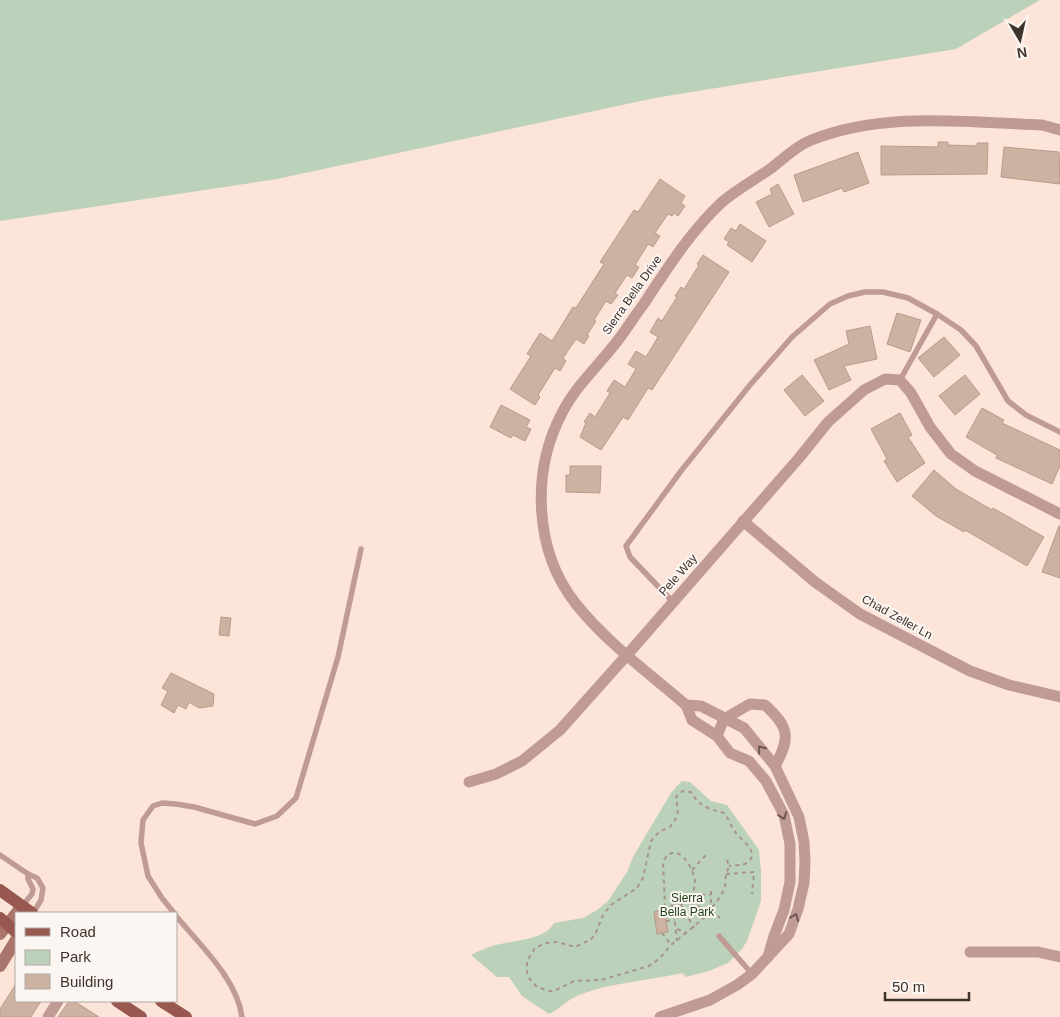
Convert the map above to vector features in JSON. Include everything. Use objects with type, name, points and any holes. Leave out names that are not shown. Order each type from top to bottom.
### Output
[{"type":"main road","points":[[0,890],[29,911]]},
{"type":"main road","points":[[0,966],[15,942]]},
{"type":"main road","points":[[119,1002],[142,1017]]},
{"type":"main road","points":[[163,1002],[186,1017]]},
{"type":"street","name":"Sierra Bella Drive","points":[[768,957],[784,910],[790,882],[790,844],[784,815],[766,781],[749,761],[730,753],[717,736],[692,720],[686,705],[594,625],[574,602],[559,576],[545,537],[540,501],[550,438],[563,411],[585,379],[615,344],[693,233],[724,201],[807,142],[849,129],[902,121],[1042,125],[1060,130]]},
{"type":"street","name":"Pele Way","points":[[469,782],[496,774],[522,761],[560,730],[628,655],[828,422],[864,390],[885,379],[900,380]]},
{"type":"street","points":[[900,380],[911,393],[930,427],[951,454],[975,471],[1060,514]]},
{"type":"street","name":"Chad Zeller Ln","points":[[743,521],[816,582],[860,614],[970,671],[1009,685],[1060,697]]},
{"type":"street","points":[[717,736],[724,719],[750,704],[765,705],[783,724],[785,734],[783,751],[775,766]]},
{"type":"street","name":"Sierra Bella Drive","points":[[660,1017],[710,1000],[752,974],[788,934],[792,926],[798,909],[806,862],[799,817],[775,766],[744,728],[701,706],[686,705]]},
{"type":"street","points":[[970,952],[1038,952],[1060,957]]},
{"type":"street","points":[[48,1017],[57,1002]]},
{"type":"lane","points":[[673,602],[630,557],[626,546],[681,471],[750,385],[792,338],[830,304],[848,296],[866,292],[884,292],[908,298],[937,314],[961,330],[976,346],[1008,401],[1026,415],[1060,432]]},
{"type":"lane","points":[[900,380],[937,314]]},
{"type":"lane","points":[[173,912],[148,876],[142,843],[144,820],[153,806],[162,803],[194,807],[254,824],[278,816],[296,798],[338,657],[361,549]]},
{"type":"lane","points":[[0,855],[37,878],[43,888],[41,900],[29,911]]},
{"type":"lane","points":[[28,874],[28,879],[33,888],[30,896],[29,911]]},
{"type":"lane","points":[[178,918],[233,986],[240,1004],[242,1017]]},
{"type":"lane","points":[[719,936],[752,974]]},
{"type":"path","points":[[727,860],[729,866],[726,874],[725,888],[711,909],[694,928],[671,945],[660,958],[649,966],[601,980],[574,981],[554,991],[548,991],[536,986],[529,978],[527,961],[535,948],[552,942],[575,947],[586,943],[595,935],[603,915],[612,905],[637,888],[643,878],[651,841],[659,832],[674,823],[678,810],[676,798],[683,791],[691,792],[706,809],[724,813],[736,833],[750,846],[751,859],[749,862],[740,866],[729,866]]},
{"type":"path","points":[[659,911],[665,906],[681,905],[689,900],[695,886],[692,870],[687,860],[676,853],[666,857],[663,868],[665,906]]},
{"type":"path","points":[[692,870],[705,856],[709,855]]},
{"type":"path","points":[[726,874],[754,872],[752,894]]},
{"type":"path","points":[[711,891],[711,909]]},
{"type":"path","points":[[692,894],[710,895]]},
{"type":"path","points":[[689,900],[694,905],[711,909],[720,918]]},
{"type":"path","points":[[681,905],[694,928]]},
{"type":"path","points":[[673,906],[677,941]]},
{"type":"path","points":[[666,921],[675,920]]},
{"type":"path","points":[[677,929],[687,933]]},
{"type":"path","points":[[662,933],[671,945]]},
{"type":"green space","points":[[0,0],[1040,0],[956,49],[655,98],[277,179],[0,221]]},
{"type":"green space","name":"Sierra Bella Park","points":[[682,781],[690,782],[711,801],[727,805],[759,850],[761,901],[747,941],[728,963],[709,971],[686,977],[682,973],[617,984],[592,991],[575,997],[549,1014],[522,996],[509,977],[497,977],[471,955],[497,945],[542,934],[554,923],[583,918],[608,901],[627,872],[634,855],[671,793]]},
{"type":"building","points":[[938,142],[948,142],[948,145],[977,146],[977,143],[988,143],[987,174],[881,175],[881,146],[938,147]]},
{"type":"building","points":[[1004,147],[1059,152],[1060,184],[1001,177]]},
{"type":"building","points":[[858,152],[869,183],[844,192],[842,188],[803,202],[794,175]]},
{"type":"building","points":[[660,179],[685,196],[681,203],[685,206],[678,216],[674,213],[672,216],[668,214],[655,233],[660,236],[653,247],[648,244],[635,265],[639,267],[632,278],[627,275],[615,293],[618,295],[611,304],[606,301],[594,320],[596,321],[587,335],[589,336],[584,344],[576,339],[563,358],[566,361],[560,371],[555,368],[538,395],[540,397],[535,405],[510,389],[531,356],[527,354],[540,333],[552,341],[573,307],[576,308],[604,264],[600,262],[634,210],[638,212]]},
{"type":"building","points":[[778,184],[794,214],[769,227],[756,202],[772,194],[770,189]]},
{"type":"building","points":[[740,224],[766,241],[752,262],[727,245],[729,242],[724,239],[731,228],[736,231]]},
{"type":"building","points":[[703,255],[729,272],[652,390],[648,388],[628,420],[623,417],[601,450],[580,437],[586,423],[584,422],[590,413],[595,417],[610,393],[607,391],[614,380],[625,387],[636,369],[628,364],[636,351],[646,357],[658,337],[650,332],[658,318],[662,321],[677,297],[675,296],[681,287],[684,289]]},
{"type":"building","points":[[897,313],[921,320],[910,352],[887,344]]},
{"type":"building","points":[[870,326],[877,359],[844,366],[851,380],[829,390],[814,360],[849,344],[846,331]]},
{"type":"building","points":[[944,337],[960,355],[934,377],[918,358]]},
{"type":"building","points":[[802,375],[824,401],[805,416],[784,390]]},
{"type":"building","points":[[965,375],[980,394],[955,415],[939,396]]},
{"type":"building","points":[[501,405],[530,420],[526,427],[531,429],[525,441],[513,435],[511,438],[490,427]]},
{"type":"building","points":[[982,408],[1004,420],[1002,423],[1060,450],[1060,466],[1052,484],[996,458],[997,455],[966,437]]},
{"type":"building","points":[[900,413],[912,435],[908,437],[925,463],[897,482],[884,461],[887,459],[871,429]]},
{"type":"building","points":[[570,466],[601,466],[600,493],[566,492],[566,475],[570,475]]},
{"type":"building","points":[[934,470],[956,489],[1044,537],[1027,566],[965,530],[964,532],[936,516],[912,496]]},
{"type":"building","points":[[1060,526],[1060,578],[1042,572]]},
{"type":"building","points":[[221,617],[231,618],[229,636],[219,635]]},
{"type":"building","points":[[171,673],[214,694],[213,706],[199,708],[189,702],[186,709],[178,705],[174,713],[161,705],[168,691],[162,688]]},
{"type":"building","points":[[664,910],[668,932],[657,934],[654,912]]},
{"type":"building","points":[[15,986],[15,1002],[40,1002],[31,1017],[0,1017],[0,1009]]},
{"type":"building","points":[[68,1002],[76,1002],[99,1017],[58,1017]]}]
